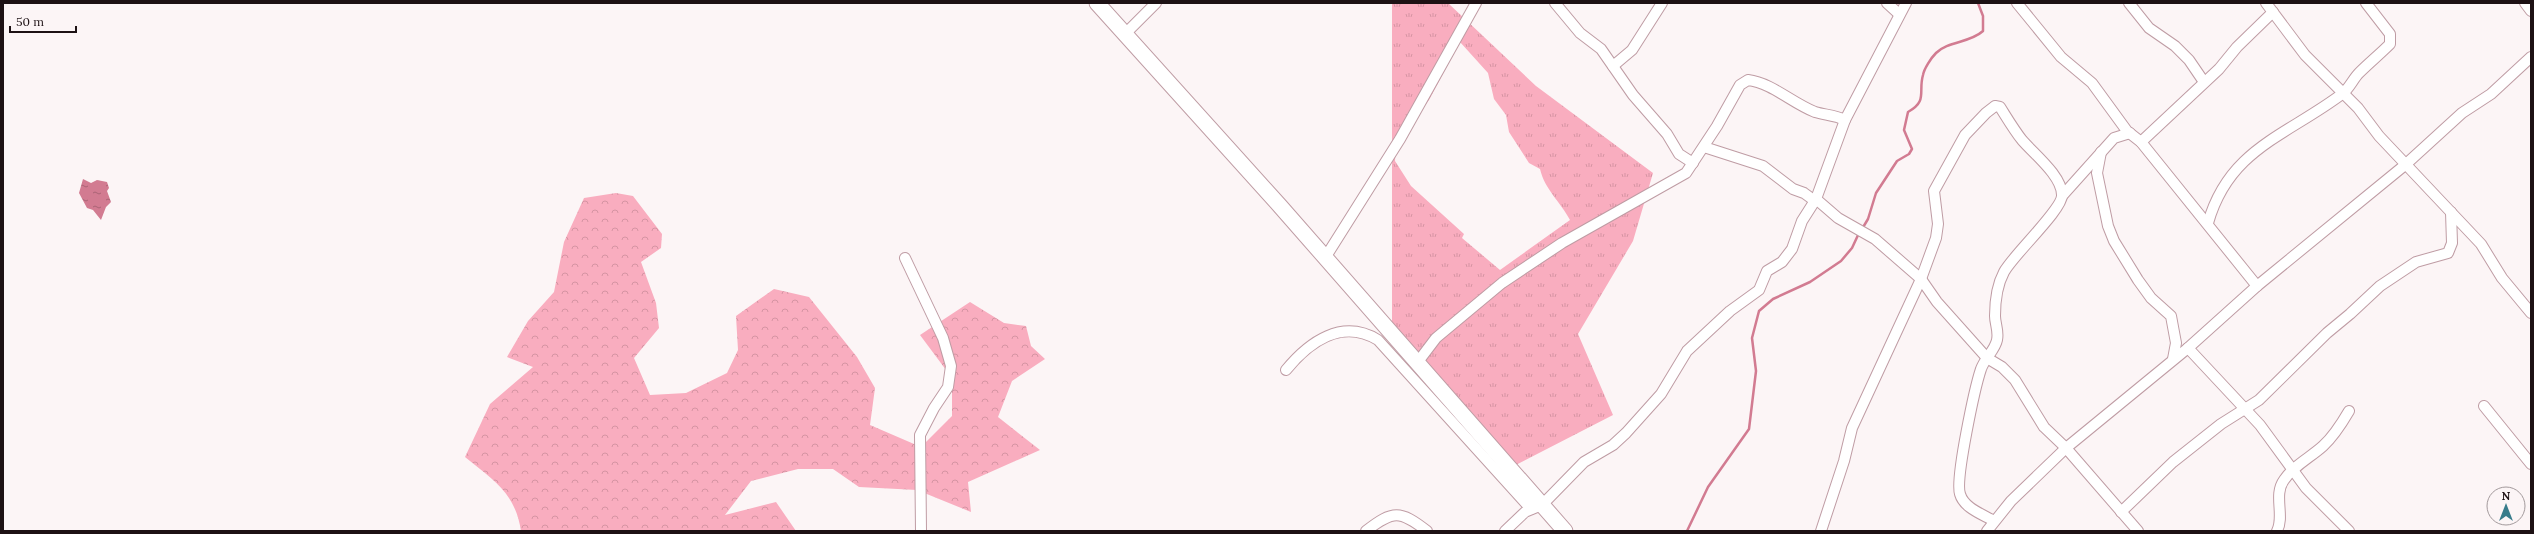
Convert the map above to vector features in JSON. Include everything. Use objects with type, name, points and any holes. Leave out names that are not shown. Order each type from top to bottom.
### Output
[{"type":"main road","points":[[1097,3],[1417,363],[1537,507],[1565,531]]},
{"type":"street","points":[[1125,34],[1156,3]]},
{"type":"street","points":[[1325,258],[1400,139],[1476,3]]},
{"type":"street","points":[[1555,3],[1580,33],[1601,49],[1633,95],[1667,134],[1679,154],[1693,163]]},
{"type":"street","points":[[1613,66],[1632,50],[1662,3]]},
{"type":"street","points":[[1887,3],[1899,14]]},
{"type":"street","points":[[1505,531],[1525,512],[1537,507],[1584,462],[1613,445],[1626,433],[1661,394],[1687,351],[1730,311],[1759,290],[1766,271],[1782,262],[1792,249],[1802,221],[1816,200],[1845,120],[1906,3]]},
{"type":"street","points":[[2017,3],[2061,57],[2092,83],[2114,116],[2130,133],[2142,142],[2257,286]]},
{"type":"street","points":[[2129,3],[2149,28],[2169,41],[2189,60],[2204,82]]},
{"type":"street","points":[[2266,3],[2305,54],[2343,93],[2405,165],[2481,244],[2502,278],[2531,313]]},
{"type":"street","points":[[2208,223],[2213,204],[2225,182],[2248,156],[2343,93],[2359,73],[2390,44],[2390,34],[2366,3]]},
{"type":"street","points":[[2525,3],[2531,11]]},
{"type":"street","points":[[2142,142],[2273,12]]},
{"type":"street","points":[[1987,531],[1994,521],[2037,474],[2066,448],[2188,348],[2257,286],[2405,165],[2462,113],[2491,94],[2531,56]]},
{"type":"street","points":[[1417,363],[1436,338],[1502,283],[1562,243],[1686,173],[1704,147],[1740,85],[1748,80],[1770,88],[1817,112],[1832,114],[1845,120]]},
{"type":"street","points":[[1821,531],[1844,461],[1852,428],[1921,280],[1936,238],[1938,224],[1934,191],[1965,136],[1986,113],[1995,106],[2000,107],[2022,140],[2040,158],[2058,183],[2062,196]]},
{"type":"street","points":[[1994,521],[1966,504],[1959,493],[1961,466],[1981,368],[1997,342],[1998,334],[1995,317],[2000,280],[2020,250],[2059,206],[2062,196],[2114,138],[2130,133]]},
{"type":"street","points":[[1704,147],[1763,166],[1793,190],[1804,193],[1816,200],[1838,218],[1875,239],[1904,263],[1921,280],[1937,302],[1987,358],[2002,367],[2015,380],[2044,427],[2066,448],[2138,531]]},
{"type":"street","points":[[2101,152],[2097,173],[2108,226],[2114,241],[2138,280],[2151,298],[2171,316],[2176,343],[2173,359]]},
{"type":"street","points":[[2121,512],[2173,462],[2221,424],[2259,400],[2326,333],[2350,314],[2380,286],[2416,262],[2448,253],[2452,243],[2451,212]]},
{"type":"street","points":[[906,258],[943,338],[951,366],[948,387],[934,408],[920,435],[921,531]]},
{"type":"street","points":[[1286,370],[1300,353],[1324,336],[1352,332],[1367,333],[1378,340],[1537,507]]},
{"type":"street","points":[[2188,348],[2260,425],[2294,469],[2306,488],[2349,531]]},
{"type":"street","points":[[2484,406],[2531,464]]},
{"type":"street","points":[[2277,531],[2280,522],[2279,494],[2283,481],[2294,469],[2324,445],[2349,411]]},
{"type":"street","points":[[1366,531],[1382,519],[1396,514],[1413,520],[1427,531]]},
{"type":"green space","points":[[1392,3],[1448,3],[1536,86],[1653,173],[1633,241],[1578,334],[1613,415],[1506,470],[1392,344]],"holes":[[[1460,42],[1488,73],[1494,99],[1506,115],[1509,132],[1529,163],[1540,169],[1545,183],[1570,220],[1500,270],[1462,238],[1464,234],[1411,186],[1395,161],[1396,143],[1429,100]]]},
{"type":"green space","points":[[616,193],[633,196],[662,234],[661,248],[641,262],[656,303],[659,328],[634,358],[650,395],[686,393],[727,373],[738,350],[736,316],[774,289],[809,297],[857,357],[875,388],[870,425],[921,447],[952,416],[952,378],[920,335],[970,302],[1004,323],[1026,326],[1031,346],[1045,359],[1012,381],[998,417],[1040,450],[968,482],[971,512],[917,490],[859,487],[833,469],[798,469],[751,481],[725,515],[776,502],[796,531],[521,531],[514,506],[508,497],[493,480],[465,457],[490,404],[533,367],[507,357],[528,321],[554,292],[564,242],[584,198]]},
{"type":"water","points":[[83,179],[91,183],[97,180],[107,182],[109,188],[107,191],[111,202],[106,207],[101,220],[93,210],[87,208],[79,193]]},
{"type":"waterway","points":[[1862,229],[1868,219],[1876,193],[1897,161],[1909,154],[1912,149],[1904,130],[1908,112],[1914,108],[1920,100],[1923,75],[1928,64],[1934,55],[1941,49],[1972,38],[1983,31],[1983,16],[1978,3]]},
{"type":"waterway","points":[[1687,531],[1708,487],[1749,429],[1756,371],[1752,338],[1759,311],[1773,299],[1810,282],[1841,261],[1852,248],[1859,233]]}]
